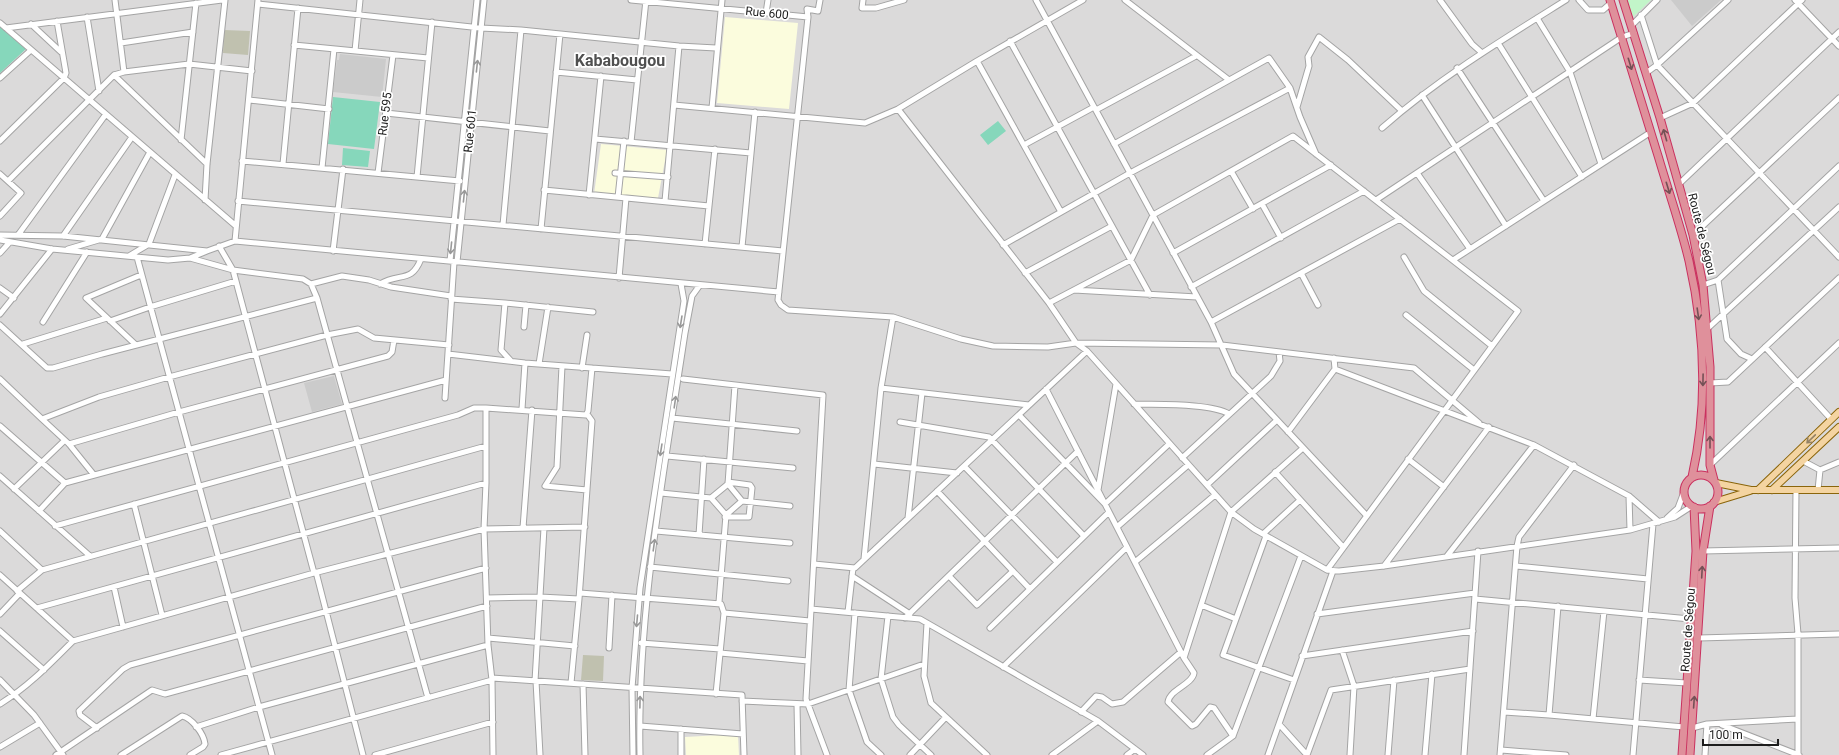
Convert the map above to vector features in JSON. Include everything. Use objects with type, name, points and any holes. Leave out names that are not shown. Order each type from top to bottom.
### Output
[{"type":"highway","name":"Route de Ségou","points":[[1623,0],[1660,118],[1693,235],[1703,285],[1707,329],[1710,383],[1710,465],[1718,490],[1717,496],[1712,504],[1703,551],[1699,638],[1690,755]]},
{"type":"highway","name":"Route de Ségou","points":[[1610,1],[1689,260],[1701,331],[1704,382],[1698,451],[1692,477],[1688,481],[1684,492],[1685,497],[1693,506],[1696,551],[1690,619],[1682,755]]},
{"type":"highway","points":[[1692,477],[1704,475],[1715,482]]},
{"type":"highway","points":[[1693,506],[1705,508],[1712,504]]},
{"type":"main road","points":[[1712,504],[1755,490],[1839,412]]},
{"type":"main road","points":[[1772,490],[1839,427]]},
{"type":"main road","points":[[1715,482],[1755,490],[1839,490]]},
{"type":"street","points":[[115,0],[124,72]]},
{"type":"street","points":[[6,28],[223,0],[218,67],[207,164],[205,200]]},
{"type":"street","points":[[355,51],[360,0]]},
{"type":"street","name":"Rue 601","points":[[454,262],[454,221],[477,0]]},
{"type":"street","name":"Rue 601","points":[[454,262],[461,222],[484,0]]},
{"type":"street","name":"Rue 600","points":[[631,0],[686,3],[721,9],[808,17]]},
{"type":"street","points":[[712,108],[716,48],[722,0]]},
{"type":"street","points":[[766,13],[768,0]]},
{"type":"street","points":[[820,0],[818,11],[807,9],[808,17],[778,300],[788,310],[893,317],[961,339],[993,346],[1048,348],[1076,343],[1222,345],[1414,368],[1478,423]]},
{"type":"street","points":[[863,0],[862,8],[876,8],[904,0]]},
{"type":"street","points":[[1036,0],[1211,322],[1234,374],[1367,516]]},
{"type":"street","points":[[674,104],[865,123],[898,109],[977,60],[1083,0]]},
{"type":"street","points":[[1125,0],[1229,80]]},
{"type":"street","points":[[1440,0],[1472,44],[1481,52]]},
{"type":"street","points":[[1382,128],[1457,68],[1566,0]]},
{"type":"street","points":[[1579,0],[1588,10],[1602,10],[1610,1]]},
{"type":"street","points":[[1632,25],[1657,0]]},
{"type":"street","points":[[1646,73],[1657,65],[1728,0]]},
{"type":"street","points":[[631,142],[640,42],[646,1]]},
{"type":"street","points":[[1660,118],[1693,103],[1798,1],[1839,46]]},
{"type":"street","points":[[235,241],[258,2],[298,8],[481,28],[522,30],[680,46],[716,48]]},
{"type":"street","points":[[181,140],[196,3]]},
{"type":"street","points":[[283,164],[298,8]]},
{"type":"street","points":[[1641,15],[1657,65],[1839,257]]},
{"type":"street","points":[[87,17],[99,91]]},
{"type":"street","points":[[1537,18],[1570,72],[1601,164]]},
{"type":"street","points":[[0,141],[64,78],[66,73],[61,52],[57,21]]},
{"type":"street","points":[[417,177],[432,22]]},
{"type":"street","points":[[0,23],[236,226]]},
{"type":"street","points":[[31,24],[61,52]]},
{"type":"street","points":[[503,225],[522,30]]},
{"type":"street","points":[[121,43],[193,32]]},
{"type":"street","points":[[1679,184],[1839,32]]},
{"type":"street","points":[[1376,200],[1622,38],[1634,33]]},
{"type":"street","points":[[541,229],[560,34]]},
{"type":"street","points":[[1297,107],[1309,66],[1308,57],[1319,37],[1348,60],[1402,111]]},
{"type":"street","points":[[1010,41],[1150,295]]},
{"type":"street","points":[[1498,43],[1582,177]]},
{"type":"street","points":[[294,45],[428,58]]},
{"type":"street","points":[[665,201],[680,46]]},
{"type":"street","points":[[322,168],[334,49]]},
{"type":"street","points":[[0,78],[32,50]]},
{"type":"street","name":"Rue 595","points":[[378,173],[393,54]]},
{"type":"street","points":[[1024,144],[1196,56]]},
{"type":"street","points":[[1114,144],[1269,58],[1290,88],[1300,117],[1317,155]]},
{"type":"street","points":[[977,60],[1061,212]]},
{"type":"street","points":[[8,180],[114,75],[124,72],[189,64],[252,71]]},
{"type":"street","points":[[1457,68],[1544,201]]},
{"type":"street","points":[[556,72],[637,80]]},
{"type":"street","points":[[114,75],[207,164]]},
{"type":"street","points":[[589,195],[601,76]]},
{"type":"street","points":[[1003,245],[1130,174],[1290,88]]},
{"type":"street","points":[[1422,95],[1506,226]]},
{"type":"street","points":[[1693,235],[1839,98]]},
{"type":"street","points":[[249,100],[329,109]]},
{"type":"street","points":[[898,109],[1049,303],[1076,343],[1086,351],[1231,512],[1265,535],[1301,556],[1330,570],[1384,566],[1478,551],[1630,530],[1682,514],[1693,506]]},
{"type":"street","points":[[742,247],[755,112]]},
{"type":"street","points":[[386,113],[550,131]]},
{"type":"street","points":[[18,235],[106,114]]},
{"type":"street","points":[[1453,260],[1651,132]]},
{"type":"street","points":[[1049,303],[1131,260],[1153,215],[1293,136],[1518,310],[1344,547],[1330,570],[1317,614],[1268,755]]},
{"type":"street","points":[[63,236],[132,137]]},
{"type":"street","points":[[595,139],[751,153]]},
{"type":"street","points":[[618,197],[618,174],[624,141]]},
{"type":"street","points":[[705,244],[715,150]]},
{"type":"street","points":[[65,250],[102,239],[150,152]]},
{"type":"street","points":[[242,161],[343,169],[465,182]]},
{"type":"street","points":[[1173,253],[1331,165]]},
{"type":"street","points":[[1703,285],[1718,280],[1839,166]]},
{"type":"street","points":[[333,251],[343,169]]},
{"type":"street","points":[[1231,171],[1253,209]]},
{"type":"street","points":[[1417,173],[1470,249]]},
{"type":"street","points":[[0,174],[21,193],[0,216]]},
{"type":"street","points":[[618,174],[668,177]]},
{"type":"street","points":[[128,256],[149,244],[175,175]]},
{"type":"street","points":[[544,190],[709,206]]},
{"type":"street","points":[[1191,287],[1364,191]]},
{"type":"street","points":[[619,278],[626,198]]},
{"type":"street","points":[[238,201],[783,251]]},
{"type":"street","points":[[1262,204],[1281,238]]},
{"type":"street","points":[[1707,329],[1839,207]]},
{"type":"street","points":[[1211,322],[1400,219]]},
{"type":"street","points":[[1025,273],[1112,226]]},
{"type":"street","points":[[0,235],[63,236],[102,239],[207,251]]},
{"type":"street","points":[[0,240],[9,243],[52,249],[168,260],[190,258],[235,241],[779,292]]},
{"type":"street","points":[[0,253],[9,243]]},
{"type":"street","points":[[219,246],[233,270],[303,534],[315,572],[364,755]]},
{"type":"street","points":[[0,314],[52,249]]},
{"type":"street","points":[[43,322],[87,252]]},
{"type":"street","points":[[137,257],[272,755]]},
{"type":"street","points":[[190,258],[233,270],[303,279],[311,284],[317,298],[428,698]]},
{"type":"street","points":[[1404,258],[1424,291],[1492,346]]},
{"type":"street","points":[[380,284],[388,279],[410,276],[417,269],[421,259]]},
{"type":"street","points":[[445,398],[454,262]]},
{"type":"street","points":[[1301,273],[1318,305]]},
{"type":"street","points":[[136,345],[108,320],[87,299],[87,297],[141,275]]},
{"type":"street","points":[[311,284],[342,276],[451,298],[593,312]]},
{"type":"street","points":[[1710,383],[1728,382],[1839,278]]},
{"type":"street","points":[[1718,280],[1727,339],[1740,354],[1752,359]]},
{"type":"street","points":[[23,344],[236,281]]},
{"type":"street","points":[[633,755],[632,688],[639,597],[684,301],[681,284]]},
{"type":"street","points":[[640,755],[640,688],[650,567],[685,334],[692,296],[700,285]]},
{"type":"street","points":[[0,288],[14,298]]},
{"type":"street","points":[[1073,290],[1197,297]]},
{"type":"street","points":[[0,325],[48,368],[53,368],[317,298]]},
{"type":"street","points":[[505,303],[501,350],[512,361]]},
{"type":"street","points":[[524,327],[526,305]]},
{"type":"street","points":[[539,364],[548,307]]},
{"type":"street","points":[[1406,315],[1474,370]]},
{"type":"street","points":[[864,559],[881,388],[893,317]]},
{"type":"street","points":[[42,419],[99,397],[169,377],[327,335],[358,329],[374,338],[449,345]]},
{"type":"street","points":[[582,368],[587,334]]},
{"type":"street","points":[[69,444],[178,412],[388,356],[392,352],[394,340]]},
{"type":"street","points":[[1710,465],[1839,343]]},
{"type":"street","points":[[1765,347],[1831,419]]},
{"type":"street","points":[[814,564],[855,568],[1086,351]]},
{"type":"street","points":[[1182,458],[1276,370],[1280,360],[1280,352]]},
{"type":"street","points":[[448,354],[525,363],[672,374]]},
{"type":"street","points":[[1288,432],[1336,368],[1334,358]]},
{"type":"street","points":[[522,410],[525,363]]},
{"type":"street","points":[[562,366],[557,466],[545,486],[588,490]]},
{"type":"street","points":[[571,684],[588,490],[592,421],[587,414],[592,368]]},
{"type":"street","points":[[1336,368],[1534,445],[1574,465],[1629,496],[1659,522]]},
{"type":"street","points":[[0,379],[69,444],[94,475]]},
{"type":"street","points":[[683,379],[823,395],[806,699],[827,755]]},
{"type":"street","points":[[39,511],[65,483],[446,380]]},
{"type":"street","points":[[1098,490],[1116,384]]},
{"type":"street","points":[[736,385],[728,483],[742,501],[790,506]]},
{"type":"street","points":[[881,388],[1029,405]]},
{"type":"street","points":[[1046,389],[1184,658],[1194,672],[1194,675],[1172,694],[1168,702],[1192,726],[1196,724],[1210,707],[1214,708],[1233,736]]},
{"type":"street","points":[[908,518],[922,393]]},
{"type":"street","points":[[1134,404],[1223,410],[1229,414]]},
{"type":"street","points":[[55,526],[458,415],[474,408],[587,414]]},
{"type":"street","points":[[486,408],[486,483],[484,529],[488,645],[492,679],[493,755]]},
{"type":"street","points":[[523,528],[532,410]]},
{"type":"street","points":[[1019,415],[1105,504]]},
{"type":"street","points":[[672,418],[797,431]]},
{"type":"street","points":[[1206,485],[1277,420]]},
{"type":"street","points":[[900,422],[989,437],[1084,536]]},
{"type":"street","points":[[0,426],[65,483]]},
{"type":"street","points":[[1384,566],[1489,428]]},
{"type":"street","points":[[14,489],[64,440]]},
{"type":"street","points":[[1105,504],[1170,444]]},
{"type":"street","points":[[1448,556],[1534,445]]},
{"type":"street","points":[[0,614],[18,592],[42,570],[486,446]]},
{"type":"street","points":[[1184,658],[1231,512],[1303,448]]},
{"type":"street","points":[[908,616],[1078,451]]},
{"type":"street","points":[[667,456],[793,468]]},
{"type":"street","points":[[699,535],[704,459]]},
{"type":"street","points":[[1408,459],[1444,487]]},
{"type":"street","points":[[1803,461],[1820,470]]},
{"type":"street","points":[[1820,470],[1839,462]]},
{"type":"street","points":[[874,464],[957,473]]},
{"type":"street","points":[[1117,527],[1188,465]]},
{"type":"street","points":[[1566,755],[1501,753],[1517,546],[1519,537],[1574,465]]},
{"type":"street","points":[[964,466],[1058,562]]},
{"type":"street","points":[[1818,490],[1820,470]]},
{"type":"street","points":[[1275,472],[1344,547]]},
{"type":"street","points":[[0,476],[90,556]]},
{"type":"street","points":[[36,608],[486,483]]},
{"type":"street","points":[[661,493],[711,498],[726,516],[749,517],[751,485],[728,483],[711,498]]},
{"type":"street","points":[[1719,723],[1798,755],[1798,634],[1795,598],[1796,490]]},
{"type":"street","points":[[937,491],[1030,589]]},
{"type":"street","points":[[1664,520],[1678,508],[1684,492]]},
{"type":"street","points":[[1135,562],[1216,495]]},
{"type":"street","points":[[1629,496],[1630,530]]},
{"type":"street","points":[[1294,680],[1223,655],[1265,535],[1300,500]]},
{"type":"street","points":[[716,694],[724,613],[719,602],[726,516],[742,501]]},
{"type":"street","points":[[134,504],[162,615]]},
{"type":"street","points":[[990,628],[1109,512]]},
{"type":"street","points":[[1633,755],[1653,524]]},
{"type":"street","points":[[540,755],[535,681],[544,528]]},
{"type":"street","points":[[0,704],[15,695],[44,670],[73,641],[315,572],[484,529],[585,528]]},
{"type":"street","points":[[0,531],[42,570]]},
{"type":"street","points":[[656,531],[790,544]]},
{"type":"street","points":[[1003,667],[1127,547]]},
{"type":"street","points":[[1703,551],[1839,548]]},
{"type":"street","points":[[1464,755],[1478,551]]},
{"type":"street","points":[[1207,755],[1233,736],[1301,556]]},
{"type":"street","points":[[1516,566],[1648,579]]},
{"type":"street","points":[[650,567],[788,581]]},
{"type":"street","points":[[97,728],[80,715],[79,711],[123,669],[130,665],[486,568]]},
{"type":"street","points":[[848,612],[853,568]]},
{"type":"street","points":[[949,576],[977,604],[1013,571]]},
{"type":"street","points":[[0,575],[73,641]]},
{"type":"street","points":[[852,576],[908,616]]},
{"type":"street","points":[[114,587],[123,627]]},
{"type":"street","points":[[580,593],[719,602]]},
{"type":"street","points":[[609,648],[612,595]]},
{"type":"street","points":[[1317,614],[1475,596],[1513,602],[1690,619]]},
{"type":"street","points":[[487,598],[540,597],[579,600]]},
{"type":"street","points":[[0,680],[40,723],[60,754],[152,690],[165,694],[487,606]]},
{"type":"street","points":[[1201,606],[1236,619]]},
{"type":"street","points":[[1549,715],[1558,606]]},
{"type":"street","points":[[811,609],[888,616],[908,616],[920,619],[1098,721],[1143,755]]},
{"type":"street","points":[[1593,719],[1604,611]]},
{"type":"street","points":[[724,613],[810,621]]},
{"type":"street","points":[[855,613],[849,690],[867,742],[881,755]]},
{"type":"street","points":[[888,616],[881,679],[893,717],[899,725],[931,755]]},
{"type":"street","points":[[927,623],[924,676],[931,703],[986,755]]},
{"type":"street","points":[[0,631],[44,670]]},
{"type":"street","points":[[1302,656],[1473,631]]},
{"type":"street","points":[[1699,638],[1839,634]]},
{"type":"street","points":[[488,638],[575,646]]},
{"type":"street","points":[[636,642],[808,661]]},
{"type":"street","points":[[196,727],[259,707],[488,645]]},
{"type":"street","points":[[1342,650],[1354,686],[1350,755]]},
{"type":"street","points":[[1081,712],[1096,696],[1102,697],[1112,704],[1123,702],[1181,652]]},
{"type":"street","points":[[742,701],[808,704],[924,664]]},
{"type":"street","points":[[1279,724],[1307,755],[1331,690],[1470,668]]},
{"type":"street","points":[[1425,755],[1432,674]]},
{"type":"street","points":[[221,755],[492,679],[742,695],[744,755]]},
{"type":"street","points":[[1388,755],[1394,680]]},
{"type":"street","points":[[1639,680],[1687,683]]},
{"type":"street","points":[[583,684],[585,755]]},
{"type":"street","points":[[797,704],[798,755]]},
{"type":"street","points":[[1504,712],[1684,727]]},
{"type":"street","points":[[121,755],[182,716],[186,717],[205,739],[205,744],[203,747],[190,755]]},
{"type":"street","points":[[910,755],[946,716]]},
{"type":"street","points":[[1692,728],[1707,724],[1719,723],[1798,720]]},
{"type":"street","points":[[1052,755],[1098,721]]},
{"type":"street","points":[[376,755],[492,722]]},
{"type":"street","points":[[0,747],[40,723]]},
{"type":"street","points":[[1705,755],[1707,724]]},
{"type":"street","points":[[640,726],[743,734]]},
{"type":"street","points":[[681,729],[681,755]]},
{"type":"street","points":[[1127,755],[1136,749]]},
{"type":"shaded area","points":[[0,0],[1839,0],[1839,755],[0,755]]},
{"type":"shaded area","points":[[1671,0],[1721,0],[1692,26]]},
{"type":"shaded area","points":[[725,17],[798,23],[789,109],[717,103]]},
{"type":"shaded area","points":[[224,30],[250,31],[248,55],[223,53]]},
{"type":"shaded area","points":[[340,54],[386,59],[382,97],[333,92],[337,60],[339,60]]},
{"type":"shaded area","points":[[601,144],[667,150],[658,198],[594,194]]},
{"type":"shaded area","points":[[334,376],[342,404],[312,412],[304,383]]},
{"type":"shaded area","points":[[583,655],[604,656],[603,681],[581,680]]},
{"type":"shaded area","points":[[738,734],[739,755],[686,755],[685,737]]},
{"type":"green space","points":[[1627,0],[1651,0],[1633,17]]},
{"type":"green space","points":[[0,26],[27,48],[0,73]]},
{"type":"green space","points":[[333,97],[380,102],[374,149],[328,144]]},
{"type":"green space","points":[[998,121],[1006,131],[988,145],[980,135]]},
{"type":"green space","points":[[343,148],[370,151],[368,167],[342,165]]},
{"type":"district","name":"Kababougou","points":[[620,60]]}]
